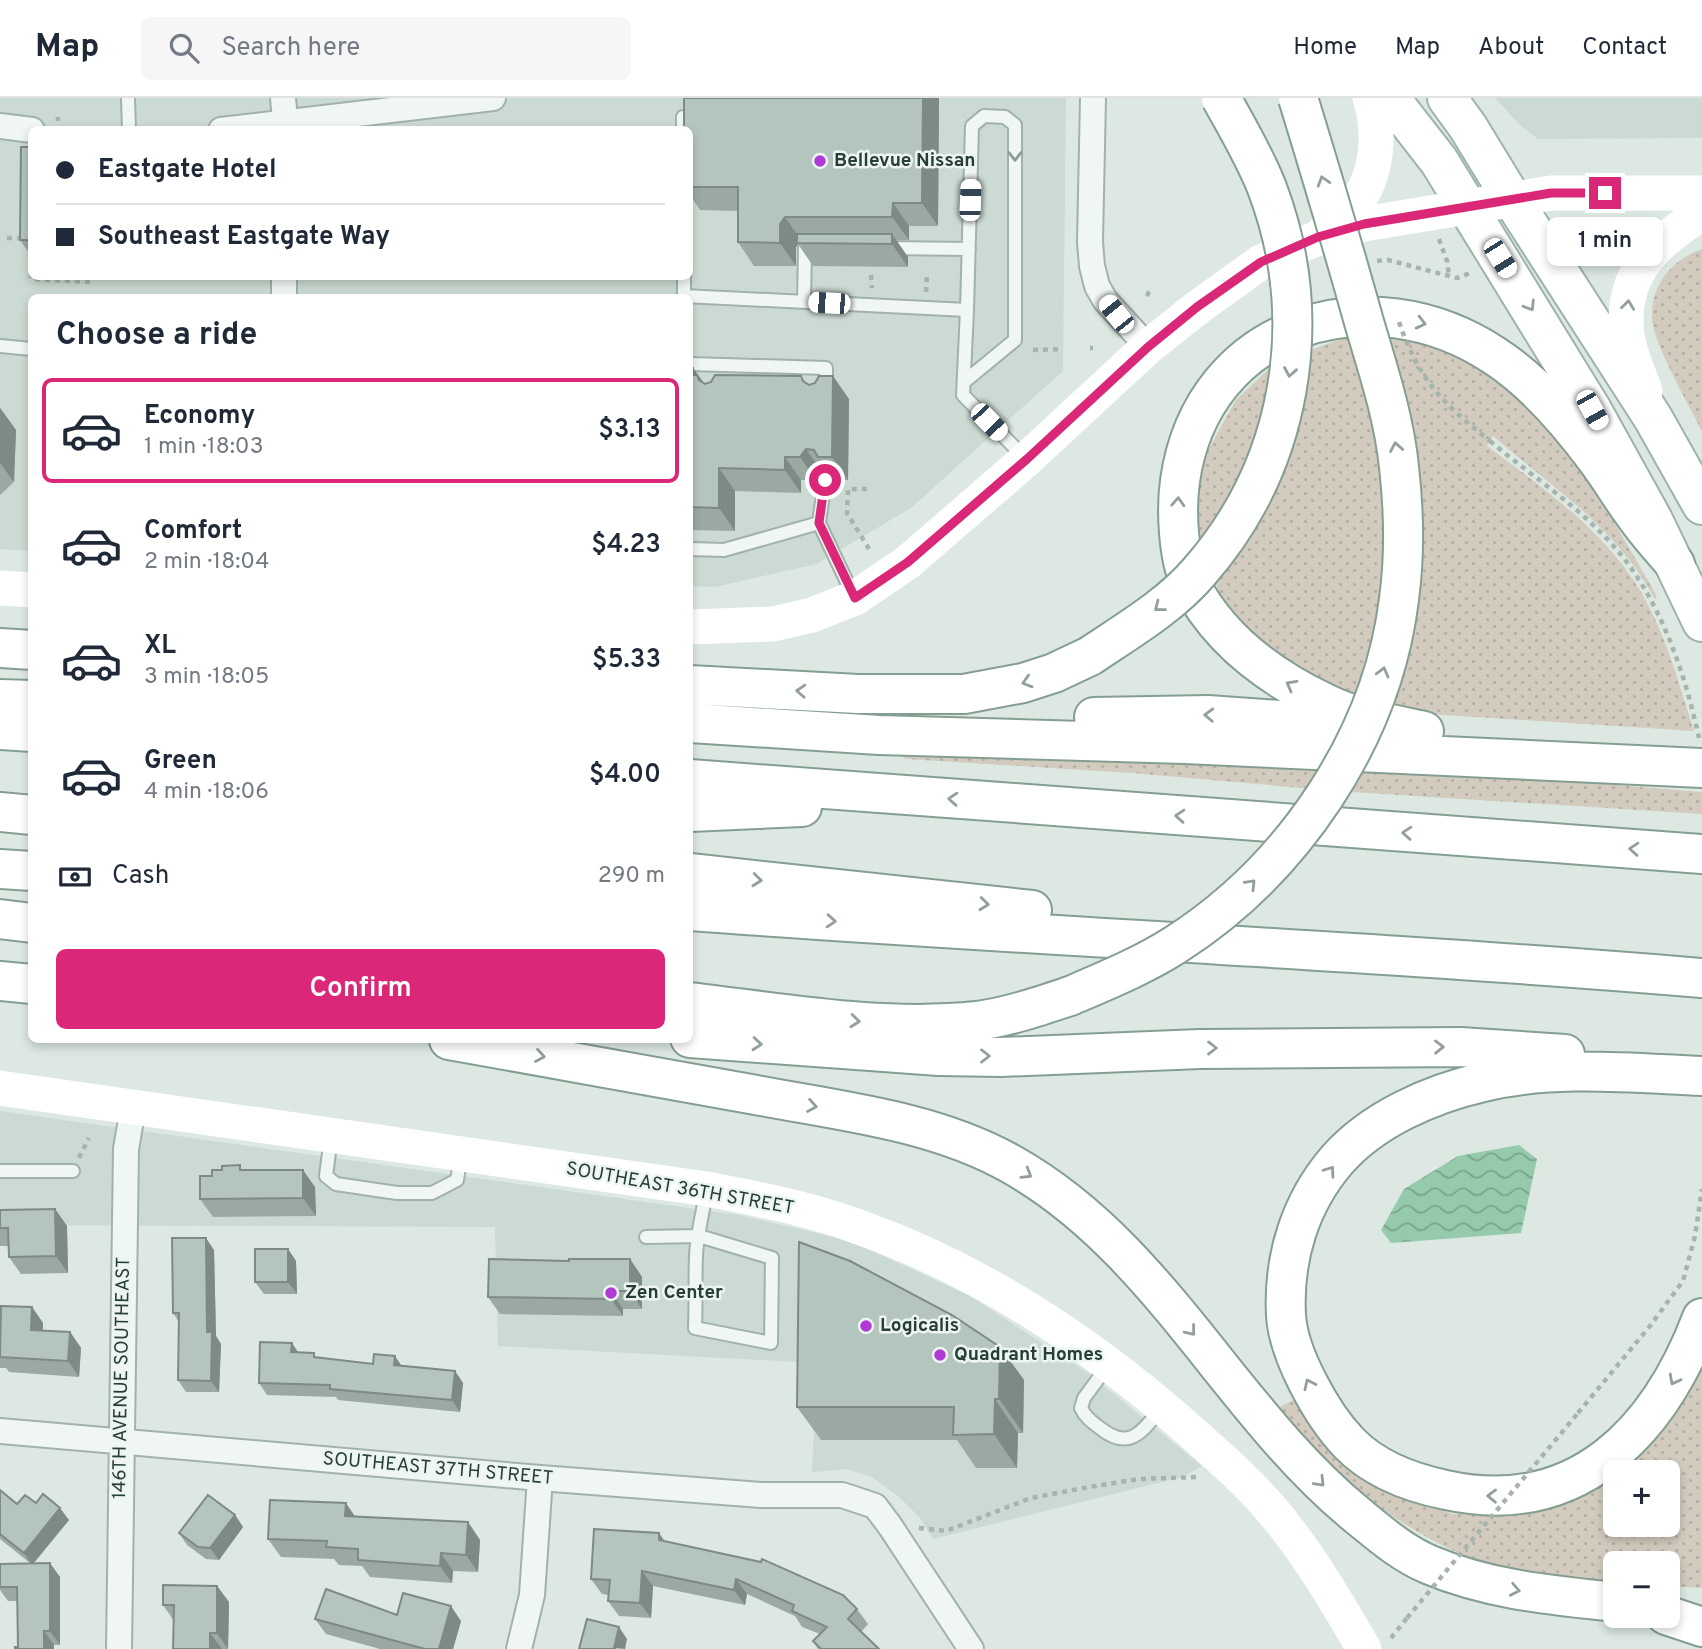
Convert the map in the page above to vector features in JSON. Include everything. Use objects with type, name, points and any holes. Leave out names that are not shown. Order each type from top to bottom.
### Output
[{"type":"main road","points":[[693,685],[858,694],[964,694],[1023,683],[1054,673],[1090,656],[1159,608],[1198,574],[1229,534],[1252,494],[1271,452],[1283,412],[1293,355],[1293,299],[1286,252],[1267,187],[1221,98]]},
{"type":"main road","points":[[693,1002],[884,1023],[921,1023],[979,1021],[1070,996],[1130,970],[1174,946],[1237,898],[1284,849],[1319,803],[1363,730],[1380,684],[1399,601],[1403,527],[1399,464],[1391,419],[1298,98]]},
{"type":"main road","points":[[1318,237],[1352,209],[1368,184],[1378,138],[1376,117],[1370,98]]},
{"type":"main road","points":[[1391,98],[1439,162],[1592,410],[1653,520],[1702,622]]},
{"type":"main road","points":[[1447,98],[1653,418],[1702,505]]},
{"type":"main road","points":[[693,626],[773,624],[812,615],[855,598],[908,562],[1027,459],[1148,347],[1197,307],[1261,262],[1318,237],[1364,224],[1551,193],[1702,193]]},
{"type":"main road","points":[[1653,418],[1627,336],[1627,304],[1634,279],[1646,257],[1670,233],[1702,213]]},
{"type":"main road","points":[[1424,731],[1327,705],[1282,680],[1249,656],[1219,627],[1189,579],[1180,541],[1176,505],[1192,429],[1212,393],[1240,362],[1271,339],[1305,325],[1343,316],[1398,318],[1456,334],[1496,356],[1539,392],[1595,458],[1639,521],[1675,564]]},
{"type":"main road","points":[[0,588],[28,590]]},
{"type":"main road","points":[[0,648],[28,650]]},
{"type":"main road","points":[[0,699],[28,700]]},
{"type":"main road","points":[[693,722],[965,722],[1208,715],[1424,731],[1684,766]]},
{"type":"main road","points":[[693,722],[879,736],[1185,744],[1684,766]]},
{"type":"main road","points":[[0,730],[28,732]]},
{"type":"main road","points":[[693,779],[1702,854]]},
{"type":"main road","points":[[0,790],[28,792]]},
{"type":"main road","points":[[693,812],[783,810],[894,795]]},
{"type":"main road","points":[[0,812],[28,815]]},
{"type":"main road","points":[[0,869],[28,871]]},
{"type":"main road","points":[[693,873],[1549,965],[1702,978]]},
{"type":"main road","points":[[693,911],[1549,965]]},
{"type":"main road","points":[[0,919],[28,922]]},
{"type":"main road","points":[[0,981],[28,984]]},
{"type":"main road","points":[[693,1038],[894,1055],[951,1056],[1200,1049],[1460,1046],[1550,1052],[1702,1076]]},
{"type":"main road","points":[[465,1043],[879,1119],[972,1146],[1009,1163],[1048,1187],[1087,1217],[1130,1258],[1280,1441],[1335,1498],[1380,1535],[1426,1564],[1466,1579],[1517,1592],[1603,1601]]},
{"type":"main road","points":[[1702,1076],[1534,1073],[1484,1081],[1440,1093],[1400,1111],[1339,1159],[1310,1198],[1295,1235],[1287,1274],[1286,1318],[1298,1362],[1316,1400],[1350,1445],[1374,1463],[1417,1484],[1469,1495],[1507,1496],[1554,1487],[1588,1471],[1619,1450],[1667,1393],[1702,1318]]},
{"type":"main road","name":"SOUTHEAST 36TH STREET","points":[[0,1088],[707,1189],[794,1206],[857,1226],[980,1280],[1059,1327],[1163,1407],[1230,1466],[1271,1508],[1376,1646]]},
{"type":"main road","points":[[1680,1604],[1702,1604]]},
{"type":"main road","points":[[1680,1620],[1702,1627]]},
{"type":"street","points":[[241,126],[285,117],[493,98]]},
{"type":"street","points":[[1093,98],[1090,242],[1092,266],[1097,286],[1105,300],[1148,347]]},
{"type":"street","points":[[0,126],[28,130]]},
{"type":"street","name":"146TH AVENUE SOUTHEAST","points":[[119,1649],[126,1149],[133,1108]]},
{"type":"street","name":"SOUTHEAST 37TH STREET","points":[[0,1431],[761,1495],[842,1495],[875,1506],[890,1526]]},
{"type":"street","points":[[519,1649],[532,1595],[540,1478]]},
{"type":"street","points":[[890,1526],[971,1649]]},
{"type":"lane","points":[[128,98],[129,126]]},
{"type":"lane","points":[[964,382],[1015,340],[1015,125],[1005,117],[984,116],[972,126],[963,395],[1027,459]]},
{"type":"lane","points":[[804,302],[805,247],[831,248]]},
{"type":"lane","points":[[870,248],[969,249]]},
{"type":"lane","points":[[693,296],[967,310]]},
{"type":"lane","points":[[0,346],[28,349]]},
{"type":"lane","points":[[693,365],[722,371],[826,368],[826,399]]},
{"type":"lane","points":[[825,480],[819,523],[855,598]]},
{"type":"lane","points":[[693,549],[724,550],[819,523]]},
{"type":"lane","points":[[331,1136],[326,1176],[336,1184],[385,1191],[432,1193],[457,1180],[461,1155]]},
{"type":"lane","points":[[0,1171],[73,1171]]},
{"type":"lane","points":[[646,1237],[699,1236],[772,1258],[771,1343],[695,1328],[696,1254],[699,1236],[707,1189]]},
{"type":"lane","points":[[1109,1364],[1084,1398],[1081,1408],[1085,1416],[1112,1438],[1132,1438],[1163,1407]]},
{"type":"path","points":[[1570,231],[1639,232]]},
{"type":"path","points":[[7,238],[28,238]]},
{"type":"path","points":[[1375,261],[1388,260],[1457,278],[1467,275]]},
{"type":"path","points":[[1447,261],[1449,276]]},
{"type":"path","points":[[871,275],[872,293]]},
{"type":"path","points":[[926,293],[927,275]]},
{"type":"path","points":[[51,280],[91,280]]},
{"type":"path","points":[[1147,296],[1150,289]]},
{"type":"path","points":[[1033,350],[1059,349]]},
{"type":"path","points":[[1490,441],[1609,541],[1646,593],[1680,668],[1702,749]]},
{"type":"path","points":[[869,549],[847,513],[848,489],[871,489]]},
{"type":"path","points":[[1376,1646],[1407,1618],[1650,1326],[1683,1281],[1695,1236],[1702,1189]]},
{"type":"path","points":[[890,1526],[946,1531],[1020,1502],[1054,1494],[1139,1479],[1208,1477]]},
{"type":"shaded area","points":[[0,98],[1066,98],[1063,371],[911,508],[816,564],[715,587],[693,586],[693,294],[28,294],[28,551],[0,549]]},
{"type":"shaded area","points":[[1495,98],[1702,98],[1702,138],[1538,139],[1520,125]]},
{"type":"shaded area","points":[[1702,249],[1702,431],[1665,358],[1652,318],[1655,294],[1665,275],[1681,260]]},
{"type":"shaded area","points":[[1387,331],[1459,351],[1541,415],[1597,493],[1657,598],[1655,599],[1621,550],[1582,510],[1493,436],[1487,446],[1571,512],[1610,549],[1626,570],[1658,625],[1694,731],[1413,713],[1360,699],[1312,676],[1255,637],[1220,594],[1200,542],[1198,492],[1207,452],[1236,400],[1275,363],[1341,339]]},
{"type":"shaded area","points":[[903,753],[1455,772],[1702,792],[1702,814],[1336,791],[1132,773],[906,759]]},
{"type":"shaded area","points":[[0,1111],[738,1215],[851,1241],[970,1296],[1088,1373],[1202,1466],[1182,1477],[933,1539],[919,1517],[898,1496],[872,1477],[846,1469],[812,1472],[817,1363],[498,1346],[495,1227],[0,1225]]},
{"type":"shaded area","points":[[1702,1368],[1702,1588],[1680,1587],[1680,1551],[1603,1551],[1603,1583],[1563,1581],[1527,1575],[1470,1558],[1417,1532],[1345,1480],[1280,1407],[1299,1397],[1382,1488],[1453,1514],[1513,1515],[1560,1506],[1603,1483],[1603,1537],[1680,1537],[1680,1460],[1634,1460],[1650,1446],[1687,1397]]},
{"type":"water","points":[[1519,1145],[1537,1159],[1521,1233],[1391,1243],[1381,1230],[1404,1189],[1458,1156]]},
{"type":"building","name":"Bellevue Nissan","points":[[684,98],[923,98],[922,203],[893,203],[892,217],[785,217],[780,224],[780,243],[738,242],[738,187],[693,187],[693,126],[684,126]]},
{"type":"building","points":[[21,147],[28,147],[28,240],[20,240]]},
{"type":"building","points":[[797,234],[892,234],[892,244],[797,243]]},
{"type":"building","points":[[693,375],[697,375],[705,384],[711,382],[715,375],[801,376],[809,385],[815,383],[819,376],[833,376],[832,457],[818,457],[814,450],[806,449],[800,457],[785,457],[785,470],[719,468],[719,508],[693,507]]},
{"type":"building","points":[[240,1165],[240,1170],[303,1170],[303,1198],[200,1199],[200,1176],[212,1176],[212,1170],[222,1170],[222,1166]]},
{"type":"building","points":[[55,1209],[56,1256],[9,1257],[8,1228],[0,1228],[0,1210]]},
{"type":"building","points":[[172,1238],[206,1238],[207,1332],[212,1332],[211,1381],[178,1380],[179,1313],[173,1313]]},
{"type":"building","points":[[799,1242],[850,1261],[952,1315],[1000,1347],[999,1399],[995,1399],[994,1434],[953,1435],[954,1407],[797,1407]]},
{"type":"building","points":[[255,1249],[288,1249],[288,1282],[255,1282]]},
{"type":"building","points":[[489,1259],[630,1259],[630,1291],[611,1291],[611,1299],[488,1297]]},
{"type":"building","points":[[1,1306],[32,1307],[31,1330],[70,1332],[68,1361],[0,1357]]},
{"type":"building","points":[[260,1342],[292,1343],[291,1352],[314,1353],[314,1357],[373,1364],[374,1354],[395,1356],[394,1365],[455,1371],[452,1400],[330,1389],[330,1385],[259,1383]]},
{"type":"building","points":[[0,1490],[17,1504],[25,1495],[36,1503],[43,1494],[60,1508],[24,1553],[0,1534]]},
{"type":"building","points":[[208,1495],[235,1515],[210,1548],[198,1547],[179,1533]]},
{"type":"building","points":[[270,1500],[346,1503],[345,1516],[468,1522],[466,1555],[441,1553],[440,1566],[358,1560],[358,1549],[326,1547],[327,1541],[268,1539]]},
{"type":"building","points":[[594,1529],[659,1533],[659,1540],[761,1562],[762,1559],[843,1595],[857,1609],[848,1619],[879,1649],[821,1649],[813,1641],[827,1627],[792,1611],[794,1605],[736,1579],[734,1590],[642,1571],[640,1603],[608,1601],[610,1580],[591,1579]]},
{"type":"building","points":[[50,1563],[50,1631],[44,1631],[44,1649],[15,1649],[18,1647],[17,1587],[0,1587],[0,1564]]},
{"type":"building","points":[[163,1585],[217,1586],[217,1633],[210,1633],[210,1649],[173,1649],[174,1605],[163,1605]]},
{"type":"building","points":[[326,1589],[397,1615],[403,1593],[451,1606],[439,1649],[425,1649],[315,1619]]},
{"type":"building","points":[[587,1619],[619,1627],[614,1648],[616,1649],[579,1649]]},
{"type":"place","name":"Bellevue Nissan","points":[[820,161]]},
{"type":"place","name":"Zen Center","points":[[611,1293]]},
{"type":"place","name":"Logicalis","points":[[866,1326]]},
{"type":"place","name":"Quadrant Homes","points":[[940,1355]]},
{"type":"route","points":[[825,480],[819,523],[855,598],[908,562],[1027,459],[1148,347],[1197,307],[1261,262],[1318,237],[1364,224],[1551,193],[1605,193]]}]
